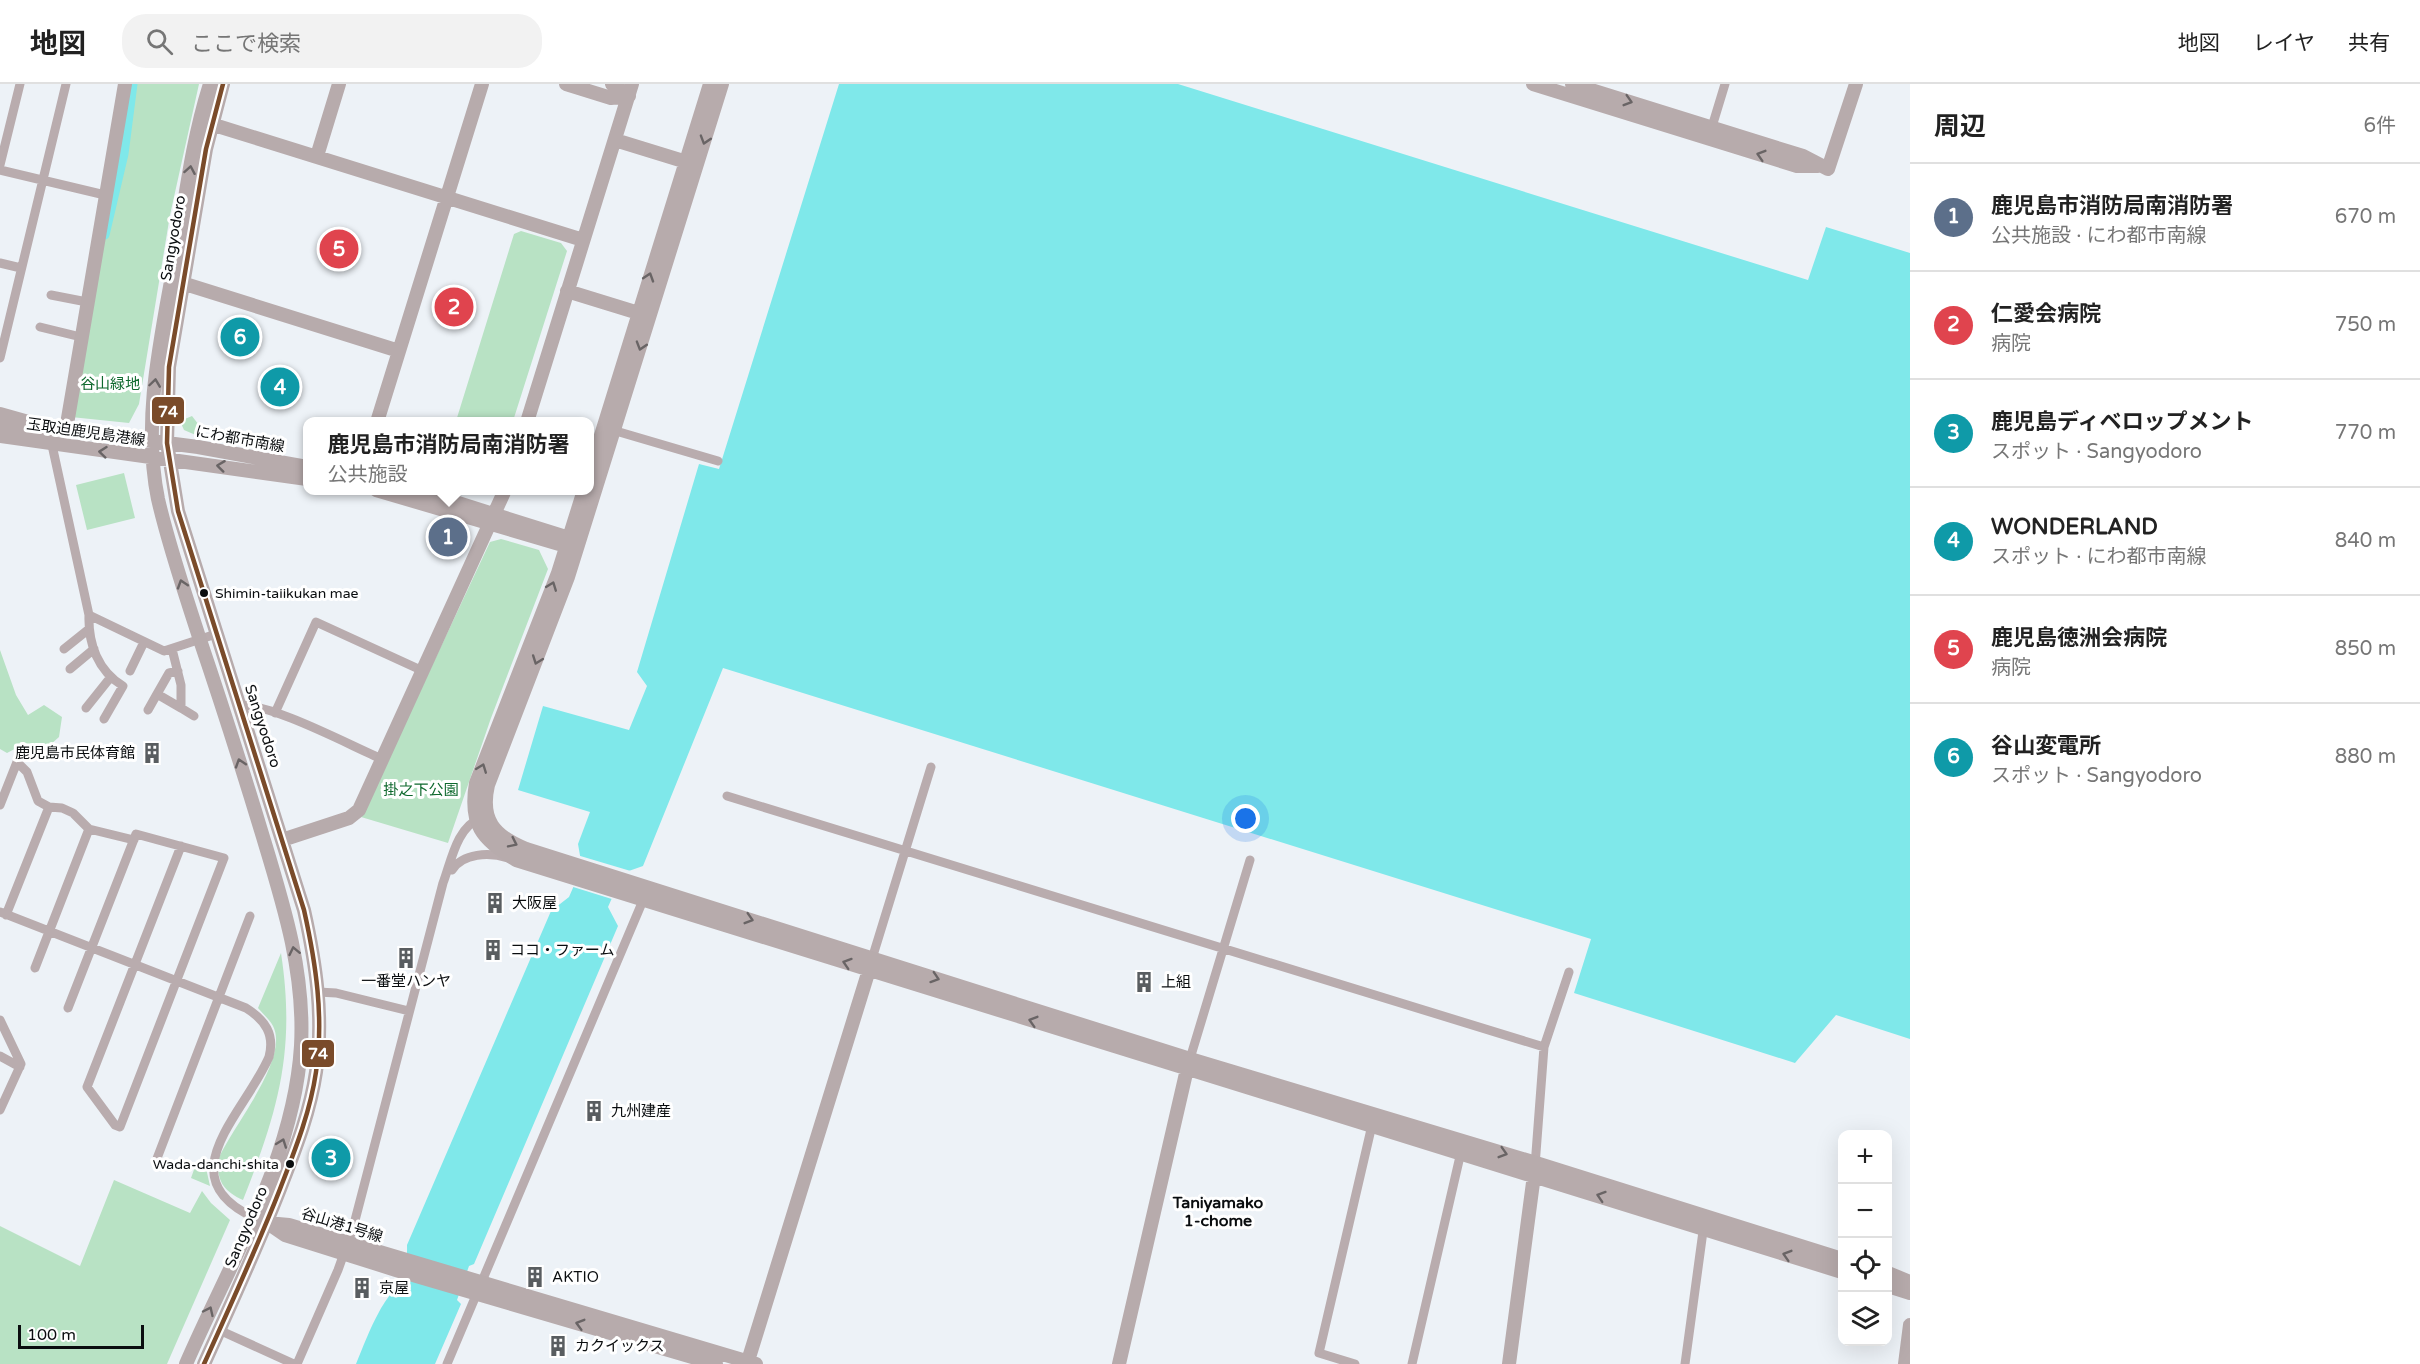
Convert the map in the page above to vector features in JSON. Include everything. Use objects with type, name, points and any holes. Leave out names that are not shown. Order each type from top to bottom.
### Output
[{"type":"street","points":[[0,165],[20,84]]},
{"type":"street","points":[[0,358],[66,84]]},
{"type":"street","points":[[66,430],[125,84]]},
{"type":"street","name":"Sangyodoro","points":[[186,1364],[253,1217],[285,1132],[294,1097],[301,1048],[302,997],[299,972],[278,888],[170,550],[158,495],[153,458],[153,398],[158,355],[195,145],[210,84]]},
{"type":"street","name":"Sangyodoro","points":[[204,1364],[267,1223],[301,1134],[311,1096],[318,1048],[318,992],[306,919],[178,512],[166,443],[169,367],[182,283],[211,124],[223,84]]},
{"type":"street","points":[[317,156],[339,84]]},
{"type":"street","points":[[379,417],[482,84]]},
{"type":"street","points":[[566,84],[612,98],[631,90]]},
{"type":"street","points":[[612,84],[631,90]]},
{"type":"street","points":[[594,474],[691,163],[710,84]]},
{"type":"street","points":[[691,163],[722,84]]},
{"type":"street","points":[[1533,84],[1710,133]]},
{"type":"street","points":[[1572,84],[1797,166],[1818,166],[1828,169],[1856,84]]},
{"type":"street","points":[[1710,133],[1725,84]]},
{"type":"street","points":[[529,417],[631,90]]},
{"type":"street","points":[[211,124],[583,240]]},
{"type":"street","points":[[615,140],[691,163]]},
{"type":"street","points":[[0,170],[105,195]]},
{"type":"street","points":[[0,263],[21,268]]},
{"type":"street","points":[[182,283],[399,351]]},
{"type":"street","points":[[567,291],[644,314]]},
{"type":"street","points":[[51,295],[87,302]]},
{"type":"street","points":[[40,327],[81,337]]},
{"type":"street","points":[[0,414],[47,428]]},
{"type":"street","name":"玉取迫鹿児島港線","points":[[0,425],[66,430],[166,443]]},
{"type":"street","points":[[609,429],[718,461]]},
{"type":"street","points":[[594,463],[609,429]]},
{"type":"street","name":"玉取迫鹿児島港線","points":[[0,436],[168,460]]},
{"type":"street","name":"にわ都市南線","points":[[166,443],[245,454],[303,466]]},
{"type":"street","points":[[0,446],[52,445],[89,615],[93,649],[99,665],[110,678],[123,686],[104,719]]},
{"type":"street","name":"にわ都市南線","points":[[168,460],[303,477]]},
{"type":"street","points":[[396,495],[494,519]]},
{"type":"street","points":[[430,495],[494,519],[571,543]]},
{"type":"street","points":[[282,840],[355,814],[494,519],[503,495]]},
{"type":"street","points":[[516,860],[485,839],[482,818],[488,785],[548,631],[583,495]]},
{"type":"street","points":[[571,543],[587,495]]},
{"type":"street","points":[[89,615],[164,651],[216,634]]},
{"type":"street","points":[[275,712],[316,622],[423,671]]},
{"type":"street","points":[[64,649],[89,629]]},
{"type":"street","points":[[130,672],[144,642]]},
{"type":"street","points":[[70,669],[93,649]]},
{"type":"street","points":[[172,649],[181,686],[181,708]]},
{"type":"street","points":[[148,710],[169,673],[178,670]]},
{"type":"street","points":[[86,708],[110,678]]},
{"type":"street","points":[[157,694],[194,716]]},
{"type":"street","points":[[238,705],[250,704],[275,712],[382,759]]},
{"type":"street","points":[[0,805],[17,762],[27,772],[38,801],[49,807],[62,808],[73,813],[89,829],[134,840]]},
{"type":"street","points":[[750,1363],[931,767]]},
{"type":"street","points":[[727,796],[1544,1047]]},
{"type":"street","points":[[49,807],[3,914],[257,1015],[271,1034],[271,1051],[266,1066],[219,1145],[212,1165],[213,1180],[222,1195],[239,1211],[267,1223]]},
{"type":"street","points":[[482,818],[499,836],[509,842],[568,868],[1188,1064],[1535,1169],[1704,1223],[1838,1271]]},
{"type":"street","points":[[219,1330],[295,1364],[346,1248],[443,883],[464,829],[482,818]]},
{"type":"street","points":[[35,968],[89,829]]},
{"type":"street","points":[[68,1008],[136,834],[181,846],[224,858],[120,1127],[115,1125],[87,1087],[181,846]]},
{"type":"street","points":[[443,883],[457,862],[470,857],[499,855],[568,868]]},
{"type":"street","points":[[1119,1364],[1188,1064],[1250,860]]},
{"type":"street","points":[[631,888],[644,898],[871,964]]},
{"type":"street","points":[[447,1364],[644,898]]},
{"type":"street","points":[[156,1161],[250,916]]},
{"type":"street","points":[[1509,1364],[1535,1169],[1544,1047],[1569,972]]},
{"type":"street","points":[[318,992],[336,993],[409,1011]]},
{"type":"street","points":[[0,1020],[21,1064],[0,1110]]},
{"type":"street","points":[[0,1056],[20,1067]]},
{"type":"street","points":[[1188,1064],[1461,1152],[1535,1169]]},
{"type":"street","points":[[1355,1364],[1319,1353],[1372,1125]]},
{"type":"street","points":[[1412,1364],[1461,1152]]},
{"type":"street","name":"谷山港1号線","points":[[267,1223],[290,1225],[346,1248],[464,1285],[750,1363]]},
{"type":"street","points":[[1704,1223],[1838,1258]]},
{"type":"street","points":[[1685,1364],[1704,1223]]},
{"type":"street","points":[[1892,1275],[1910,1282]]},
{"type":"street","points":[[1892,1288],[1910,1293]]},
{"type":"street","name":"谷山港1号線","points":[[479,1289],[716,1364]]},
{"type":"street","points":[[1905,1364],[1910,1325]]},
{"type":"green space","name":"谷山緑地","points":[[131,84],[199,84],[170,215],[139,404],[129,423],[71,417]]},
{"type":"green space","points":[[521,231],[561,243],[567,251],[514,417],[457,417],[514,234]]},
{"type":"green space","points":[[192,416],[202,429],[198,436],[184,430],[180,421]]},
{"type":"green space","points":[[124,473],[135,518],[87,530],[76,485]]},
{"type":"green space","name":"掛之下公園","points":[[501,539],[539,550],[548,569],[491,718],[448,843],[361,817],[490,542]]},
{"type":"green space","points":[[0,650],[16,695],[28,715],[44,705],[62,717],[59,737],[40,754],[26,743],[7,753],[0,749]]},
{"type":"green space","points":[[281,953],[286,1020],[281,1080],[266,1138],[243,1200],[223,1185],[220,1180],[218,1160],[257,1093],[273,1056],[276,1040],[273,1026],[258,1008]]},
{"type":"green space","points":[[196,1164],[206,1168],[210,1186],[191,1178]]},
{"type":"green space","points":[[114,1180],[190,1213],[202,1191],[211,1203],[230,1220],[167,1364],[0,1364],[0,1226],[80,1266]]},
{"type":"water","points":[[839,84],[1178,84],[1808,280],[1826,227],[1910,253],[1910,1039],[1836,1015],[1795,1063],[1574,993],[1591,939],[723,668],[643,866],[623,873],[608,907],[618,926],[474,1264],[469,1266],[457,1300],[461,1304],[435,1364],[356,1364],[376,1318],[403,1275],[407,1245],[551,911],[569,897],[582,867],[578,844],[590,812],[518,790],[543,706],[629,730],[647,686],[637,672],[699,464],[719,469]]},
{"type":"pier","points":[[577,855],[634,872],[625,875],[615,900],[570,886],[579,866]]},
{"type":"waterway","points":[[105,235],[124,154],[133,84]]},
{"type":"transit line","name":"74","points":[[204,1364],[262,1233],[296,1146],[313,1087],[319,1031],[318,991],[304,910],[178,511],[167,443],[169,367],[206,149],[223,84]]},
{"type":"place","name":"鹿児島徳洲会病院","points":[[339,249]]},
{"type":"place","name":"仁愛会病院","points":[[454,307]]},
{"type":"place","name":"谷山変電所","points":[[240,337]]},
{"type":"place","name":"WONDERLAND","points":[[280,387]]},
{"type":"place","name":"鹿児島市消防局南消防署","points":[[448,537]]},
{"type":"place","name":"Shimin-taiikukan mae","points":[[204,593]]},
{"type":"place","name":"鹿児島市民体育館","points":[[152,753]]},
{"type":"place","name":"大阪屋","points":[[495,903]]},
{"type":"place","name":"ココ・ファーム","points":[[493,950]]},
{"type":"place","name":"一番堂ハンヤ","points":[[406,958]]},
{"type":"place","name":"上組","points":[[1144,982]]},
{"type":"place","name":"九州建産","points":[[594,1111]]},
{"type":"place","name":"鹿児島ディベロップメント","points":[[331,1158]]},
{"type":"place","name":"Wada-danchi-shita","points":[[290,1164]]},
{"type":"place","name":"AKTIO","points":[[535,1277]]},
{"type":"place","name":"京屋","points":[[362,1288]]},
{"type":"place","name":"カクイックス","points":[[558,1346]]},
{"type":"district","name":"Taniyamako 1-chome","points":[[1218,1211]]}]
